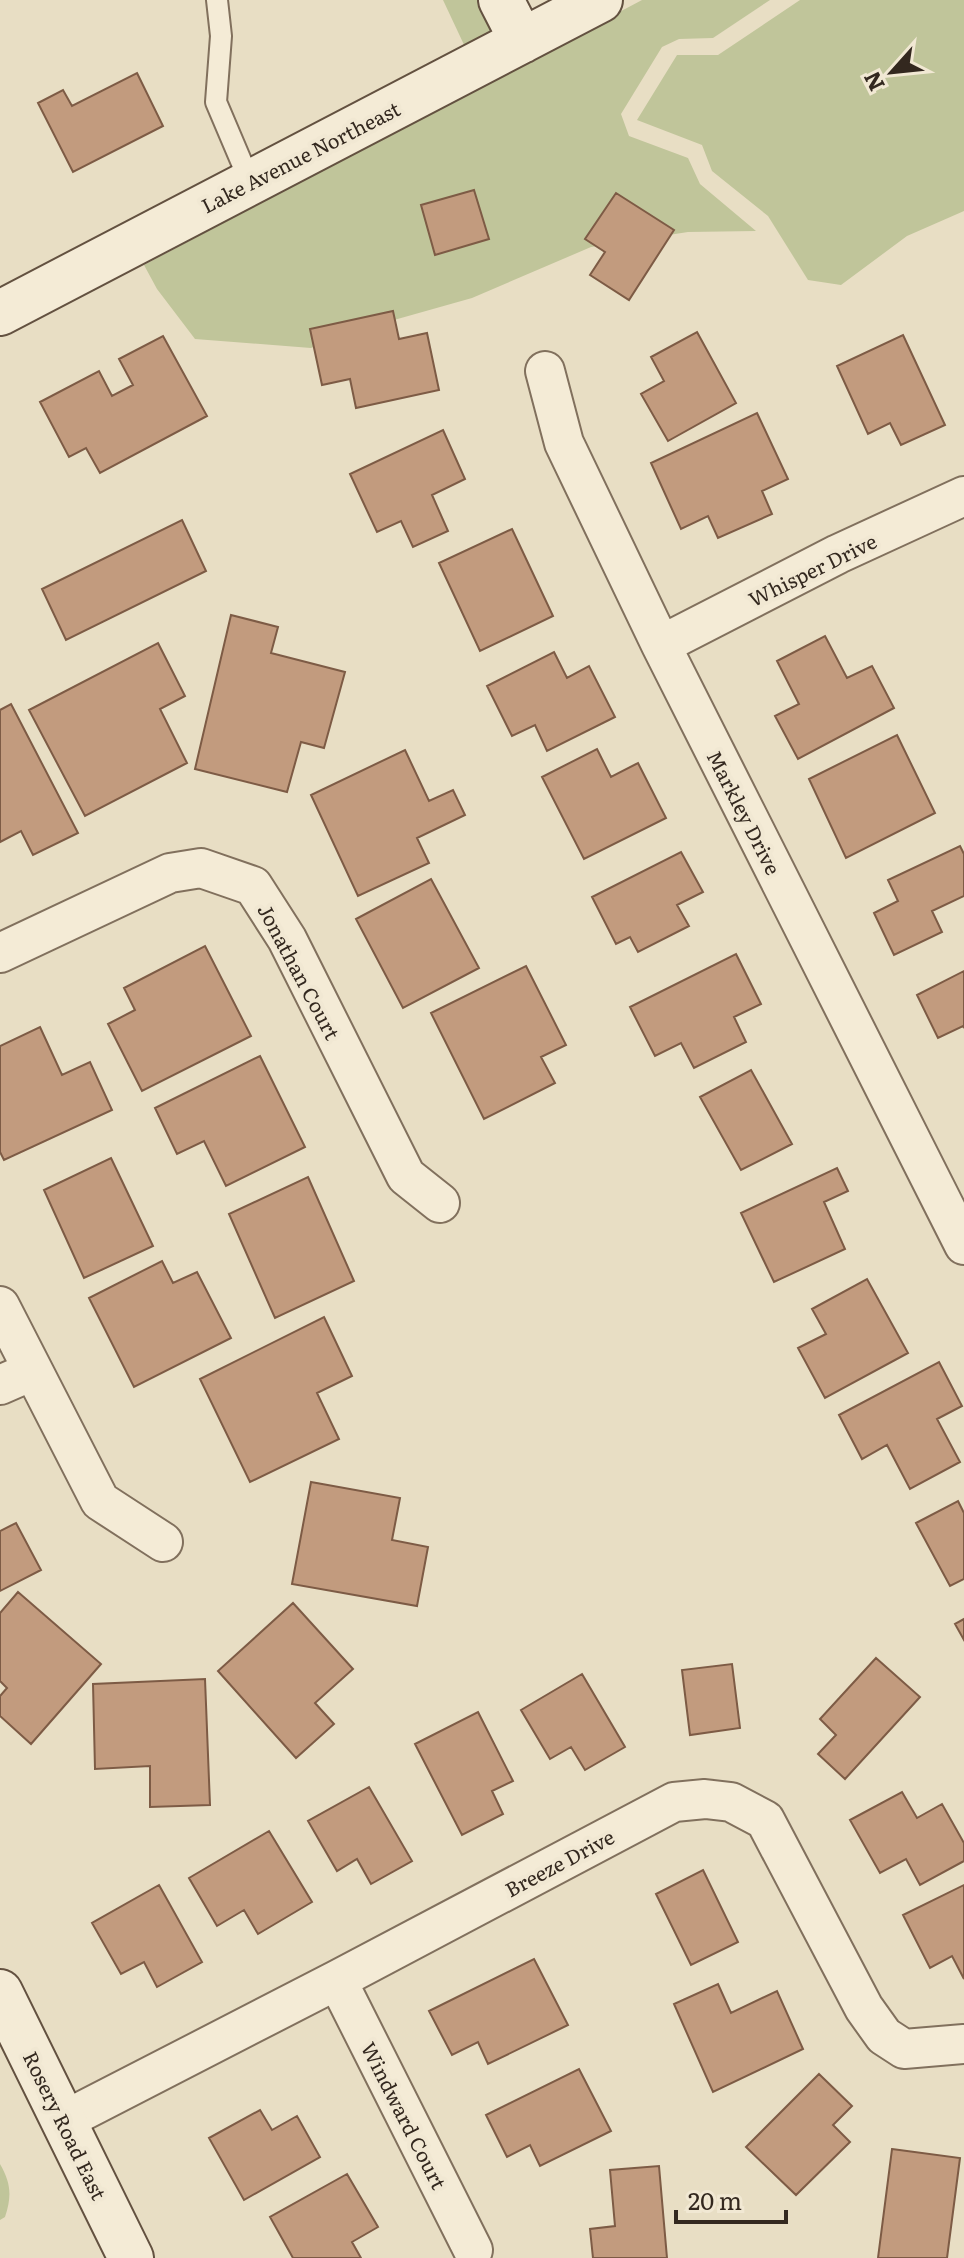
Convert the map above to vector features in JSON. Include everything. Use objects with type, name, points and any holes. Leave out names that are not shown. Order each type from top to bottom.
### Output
[{"type":"street","points":[[501,0],[522,41]]},
{"type":"street","name":"Lake Avenue Northeast","points":[[0,313],[600,0]]},
{"type":"street","name":"Markley Drive","points":[[545,371],[564,443],[661,645],[964,1245]]},
{"type":"street","name":"Whisper Drive","points":[[661,645],[838,554],[964,496]]},
{"type":"street","name":"Jonathan Court","points":[[0,953],[170,873],[201,868],[253,886],[287,939],[406,1176],[440,1203]]},
{"type":"street","points":[[0,1306],[16,1378],[100,1501],[163,1542]]},
{"type":"street","name":"Breeze Drive","points":[[65,2120],[674,1802],[705,1799],[731,1802],[765,1820],[864,2008],[884,2036],[904,2049],[964,2044]]},
{"type":"street","name":"Windward Court","points":[[337,1980],[473,2250]]},
{"type":"street","name":"Rosery Road East","points":[[0,1992],[131,2258]]},
{"type":"lane","points":[[217,0],[221,36],[216,102],[250,182]]},
{"type":"green space","points":[[443,0],[477,0],[494,34],[466,49]]},
{"type":"green space","points":[[642,0],[770,0],[713,38],[679,39],[662,47],[621,114],[629,136],[688,158],[700,184],[756,231],[688,232],[591,247],[472,298],[355,331],[311,348],[195,339],[157,289],[144,265]]},
{"type":"green space","points":[[800,0],[964,0],[964,211],[907,236],[841,285],[808,280],[768,216],[712,171],[702,145],[637,120],[677,55],[718,55]]},
{"type":"green space","points":[[0,2164],[8,2184],[9,2203],[5,2217],[0,2220]]},
{"type":"building","points":[[137,73],[163,126],[73,172],[38,103],[63,90],[72,106]]},
{"type":"building","points":[[474,190],[489,239],[435,255],[421,205]]},
{"type":"building","points":[[616,193],[674,230],[629,300],[590,275],[605,252],[585,239]]},
{"type":"building","points":[[393,311],[399,339],[427,333],[439,390],[356,408],[350,379],[322,385],[310,329]]},
{"type":"building","points":[[697,332],[736,403],[668,441],[641,394],[664,381],[651,357]]},
{"type":"building","points":[[903,335],[945,425],[901,445],[890,423],[868,434],[837,366]]},
{"type":"building","points":[[163,336],[207,416],[100,473],[86,448],[69,457],[40,402],[99,371],[112,396],[133,385],[119,359]]},
{"type":"building","points":[[757,413],[788,479],[762,491],[772,514],[718,538],[708,516],[681,529],[651,463]]},
{"type":"building","points":[[443,430],[465,479],[432,495],[448,531],[413,547],[401,521],[377,532],[350,474]]},
{"type":"building","points":[[182,520],[206,571],[66,640],[42,589]]},
{"type":"building","points":[[512,529],[553,616],[480,651],[439,563]]},
{"type":"building","points":[[231,615],[278,627],[271,653],[345,672],[324,748],[301,742],[287,792],[195,769]]},
{"type":"building","points":[[825,636],[847,678],[872,666],[894,708],[798,759],[775,716],[799,704],[777,661]]},
{"type":"building","points":[[158,643],[185,696],[160,709],[187,763],[85,816],[29,710]]},
{"type":"building","points":[[554,652],[567,678],[589,666],[615,717],[547,751],[535,725],[512,736],[487,686]]},
{"type":"building","points":[[11,704],[78,833],[33,855],[21,831],[0,842],[0,710]]},
{"type":"building","points":[[897,735],[935,813],[846,858],[809,779]]},
{"type":"building","points":[[597,749],[611,777],[638,763],[666,818],[584,859],[542,777]]},
{"type":"building","points":[[405,750],[429,801],[453,790],[465,815],[417,838],[429,863],[358,896],[311,795]]},
{"type":"building","points":[[960,846],[964,854],[964,896],[932,911],[942,932],[894,955],[874,913],[898,901],[888,880]]},
{"type":"building","points":[[681,852],[703,892],[677,905],[689,926],[638,952],[630,937],[616,944],[592,897]]},
{"type":"building","points":[[431,879],[479,968],[403,1008],[356,919]]},
{"type":"building","points":[[205,946],[251,1036],[142,1091],[108,1024],[135,1010],[124,988]]},
{"type":"building","points":[[736,954],[761,1004],[734,1017],[746,1042],[694,1068],[681,1043],[655,1056],[630,1007]]},
{"type":"building","points":[[526,966],[566,1045],[541,1057],[555,1083],[484,1119],[431,1013]]},
{"type":"building","points":[[964,971],[964,1028],[938,1038],[917,995]]},
{"type":"building","points":[[40,1027],[62,1075],[90,1062],[112,1110],[4,1160],[0,1152],[0,1046]]},
{"type":"building","points":[[260,1056],[305,1147],[226,1186],[204,1141],[177,1154],[155,1108]]},
{"type":"building","points":[[751,1070],[792,1144],[741,1170],[700,1097]]},
{"type":"building","points":[[111,1158],[153,1246],[84,1278],[44,1190]]},
{"type":"building","points":[[837,1168],[848,1191],[824,1202],[845,1249],[774,1282],[741,1213]]},
{"type":"building","points":[[308,1177],[354,1281],[275,1318],[229,1214]]},
{"type":"building","points":[[162,1261],[173,1283],[197,1272],[231,1338],[134,1387],[89,1298]]},
{"type":"building","points":[[867,1279],[908,1353],[825,1398],[798,1348],[826,1334],[812,1309]]},
{"type":"building","points":[[324,1317],[352,1376],[317,1393],[339,1439],[250,1482],[200,1379]]},
{"type":"building","points":[[939,1362],[962,1406],[937,1419],[960,1462],[910,1489],[887,1445],[862,1459],[839,1415]]},
{"type":"building","points":[[311,1482],[400,1498],[392,1540],[428,1547],[417,1606],[292,1584]]},
{"type":"building","points":[[958,1501],[964,1513],[964,1579],[950,1586],[916,1523]]},
{"type":"building","points":[[16,1523],[41,1570],[0,1591],[0,1531]]},
{"type":"building","points":[[18,1592],[101,1664],[31,1744],[0,1716],[0,1696],[7,1688],[0,1681],[0,1613]]},
{"type":"building","points":[[293,1603],[353,1669],[315,1703],[334,1724],[296,1758],[218,1671]]},
{"type":"building","points":[[964,1619],[964,1640],[955,1624]]},
{"type":"building","points":[[876,1658],[920,1697],[845,1779],[818,1754],[836,1735],[820,1719]]},
{"type":"building","points":[[732,1664],[740,1728],[690,1735],[682,1670]]},
{"type":"building","points":[[582,1674],[625,1747],[585,1770],[571,1747],[550,1759],[521,1710]]},
{"type":"building","points":[[205,1679],[210,1805],[150,1807],[150,1766],[95,1769],[93,1684]]},
{"type":"building","points":[[478,1712],[513,1781],[492,1791],[503,1814],[462,1835],[415,1744]]},
{"type":"building","points":[[369,1787],[412,1861],[371,1884],[357,1859],[337,1871],[308,1821]]},
{"type":"building","points":[[902,1792],[917,1818],[942,1804],[964,1843],[964,1861],[920,1885],[906,1859],[880,1873],[850,1820]]},
{"type":"building","points":[[269,1831],[312,1902],[258,1934],[244,1910],[217,1926],[189,1878]]},
{"type":"building","points":[[703,1870],[738,1942],[691,1965],[656,1894]]},
{"type":"building","points":[[159,1885],[202,1962],[157,1987],[144,1962],[121,1974],[92,1923]]},
{"type":"building","points":[[964,1885],[964,1979],[952,1956],[930,1968],[903,1915]]},
{"type":"building","points":[[534,1959],[568,2025],[488,2064],[478,2042],[452,2055],[429,2011]]},
{"type":"building","points":[[718,1984],[731,2013],[777,1991],[803,2049],[713,2092],[674,2004]]},
{"type":"building","points":[[579,2069],[611,2131],[540,2166],[530,2145],[507,2157],[486,2115]]},
{"type":"building","points":[[819,2074],[852,2106],[833,2125],[850,2142],[796,2195],[746,2147]]},
{"type":"building","points":[[260,2110],[272,2130],[297,2116],[320,2157],[244,2200],[209,2138]]},
{"type":"building","points":[[892,2149],[960,2158],[947,2258],[878,2258]]},
{"type":"building","points":[[659,2166],[667,2258],[593,2258],[590,2229],[615,2226],[610,2170]]},
{"type":"building","points":[[347,2174],[378,2227],[352,2242],[361,2258],[293,2258],[270,2217]]}]
